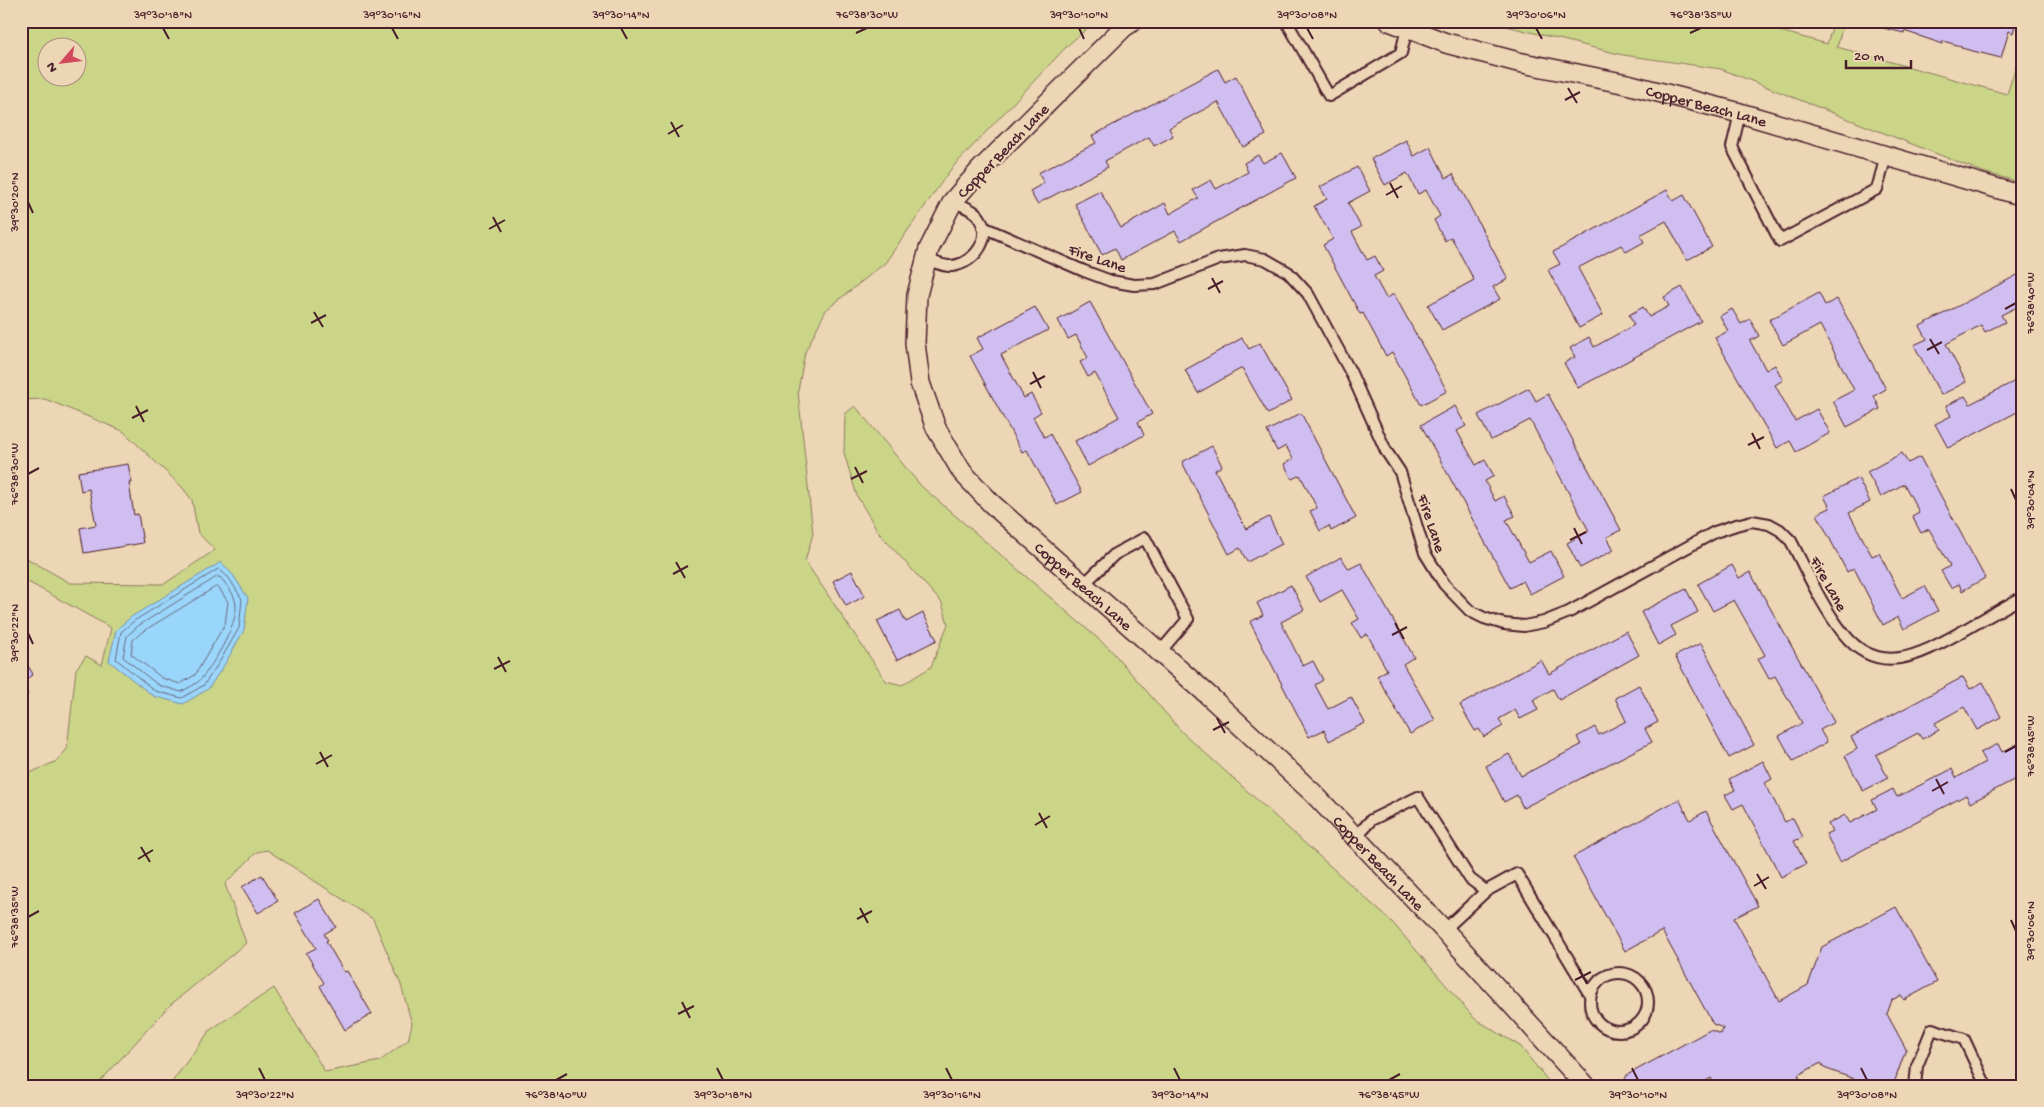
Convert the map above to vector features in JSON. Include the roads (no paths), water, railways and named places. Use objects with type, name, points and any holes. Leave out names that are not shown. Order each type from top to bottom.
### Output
[{"type":"street","name":"Copper Beach Lane","points":[[1133,21],[1070,79],[980,170],[953,201],[929,250],[916,295],[915,343],[920,383],[936,428],[962,472],[992,504],[1160,652],[1313,793],[1444,930],[1586,1086]]},
{"type":"street","name":"Copper Beach Lane","points":[[1390,21],[1446,42],[1518,62],[1627,84],[1740,113],[2023,196]]},
{"type":"lane","points":[[1289,21],[1288,24],[1329,96],[1401,53],[1407,28]]},
{"type":"lane","points":[[1740,113],[1732,147],[1780,242],[1877,189],[1886,156]]},
{"type":"lane","points":[[926,259],[942,265],[954,266],[978,252],[984,241],[983,227],[977,214],[953,201]]},
{"type":"lane","name":"Fire Lane","points":[[983,227],[1111,281],[1155,284],[1219,259],[1246,255],[1265,259],[1288,272],[1308,294],[1351,373],[1386,451],[1400,472],[1425,553],[1435,571],[1456,598],[1470,611],[1484,618],[1504,624],[1524,626],[1544,622],[1569,612],[1715,532],[1752,521],[1769,524],[1780,530],[1791,541],[1845,636],[1867,654],[1881,659],[1910,657],[1928,650],[2023,597]]},
{"type":"lane","points":[[1084,584],[1115,554],[1145,538],[1188,619],[1160,652]]},
{"type":"lane","points":[[1355,838],[1372,820],[1418,797],[1470,879],[1486,891]]},
{"type":"lane","points":[[1444,930],[1486,891],[1518,874],[1590,995],[1592,1014],[1597,1022],[1605,1028],[1614,1031],[1632,1028],[1646,1015],[1648,996],[1644,986],[1638,979],[1629,974],[1619,972],[1600,978],[1590,995]]},
{"type":"lane","points":[[1915,1086],[1916,1066],[1932,1029],[1964,1039],[1986,1086]]},
{"type":"water","points":[[221,562],[233,575],[248,598],[244,630],[208,689],[183,704],[153,696],[109,661],[116,630],[131,617]]}]
